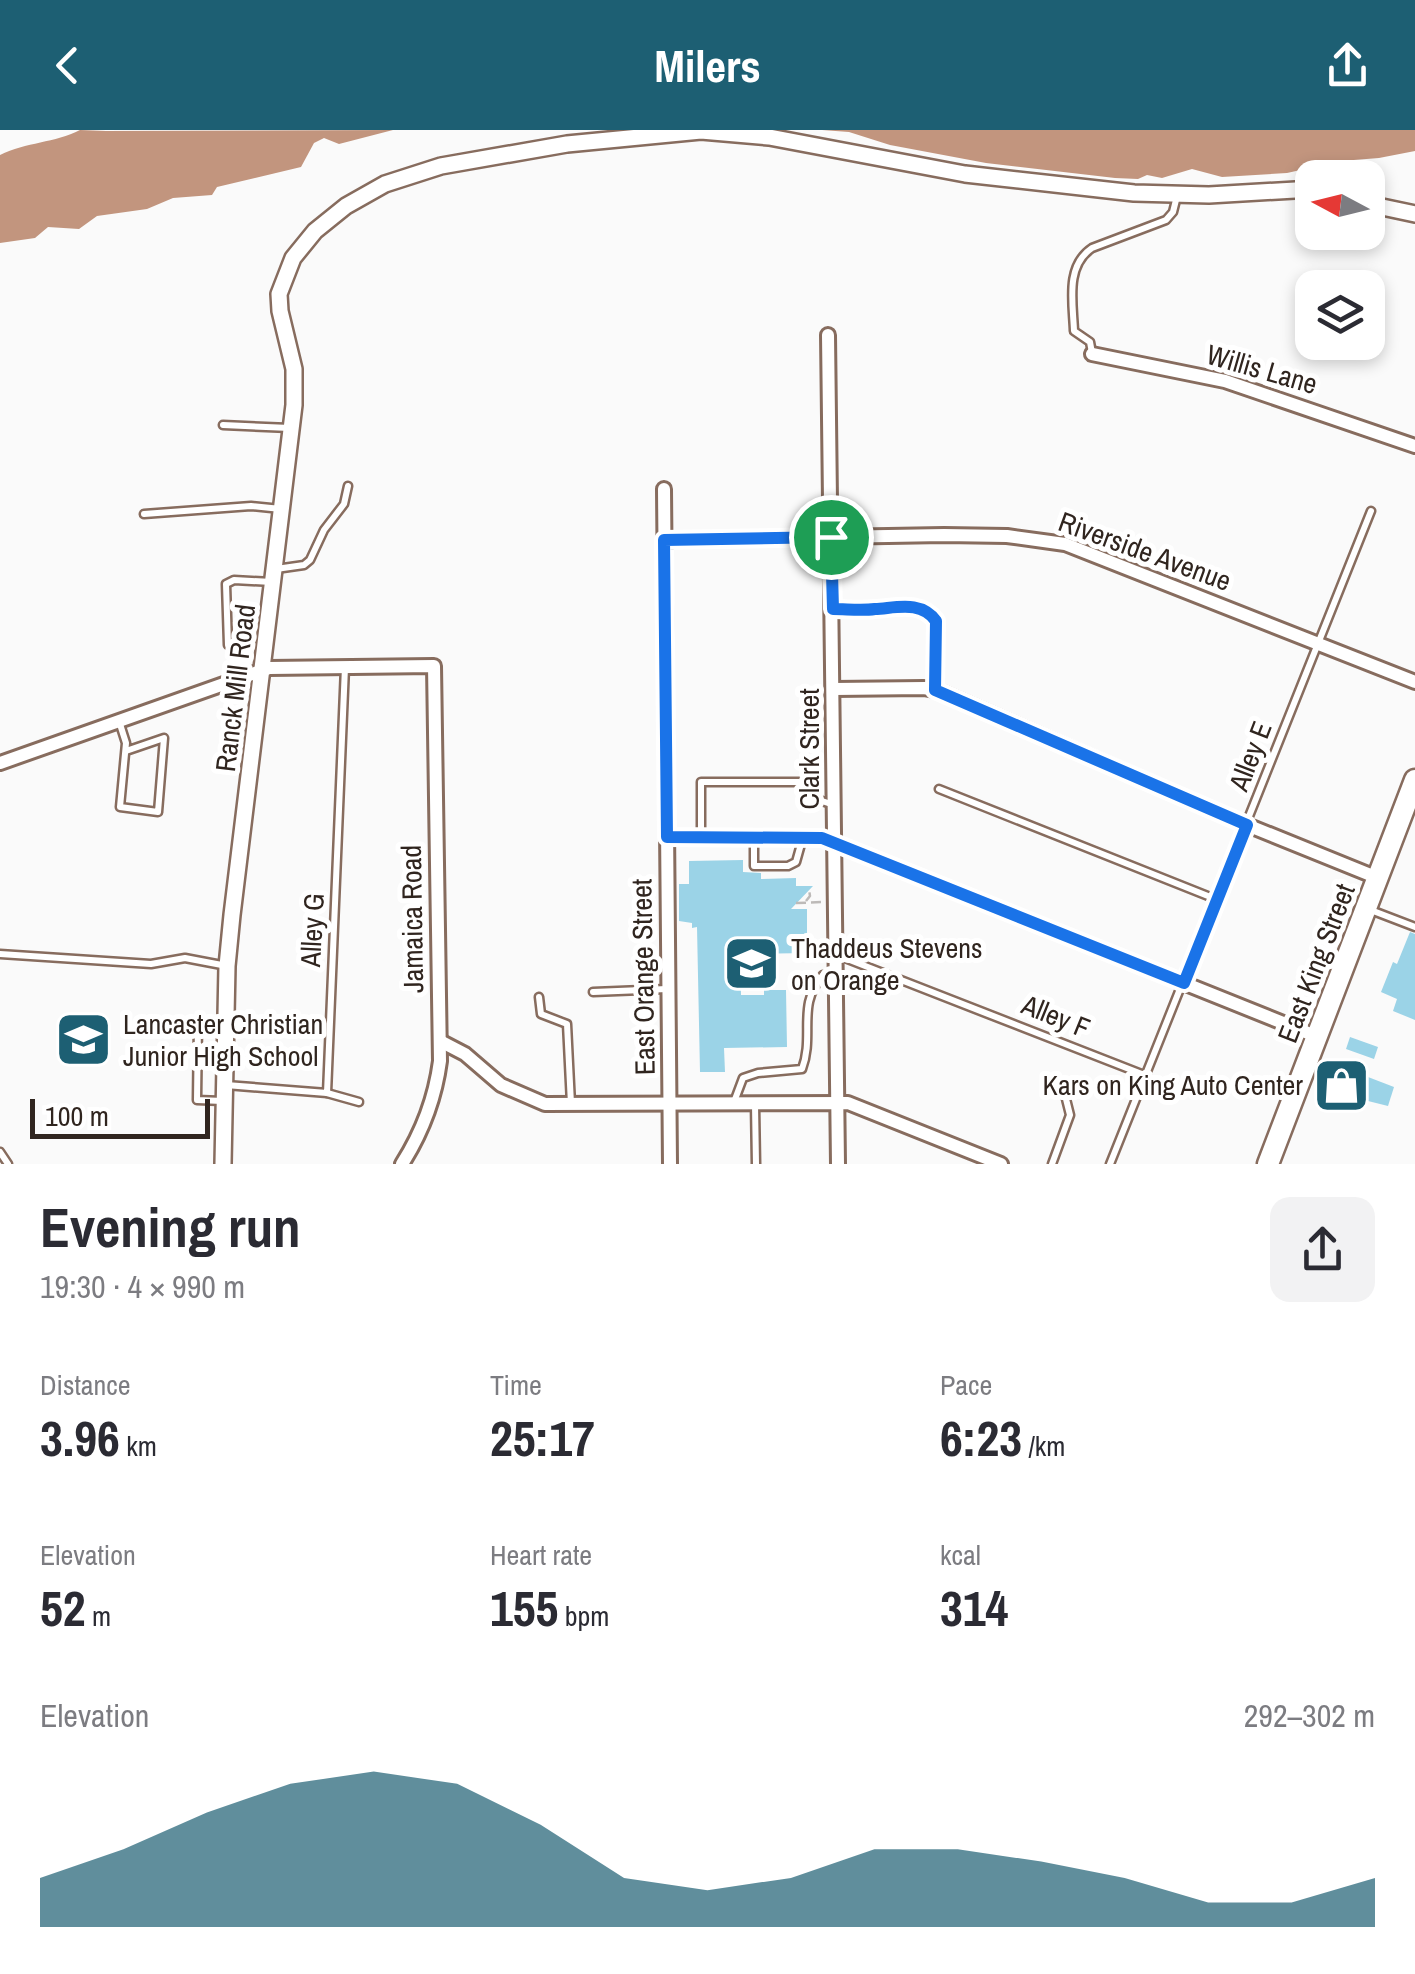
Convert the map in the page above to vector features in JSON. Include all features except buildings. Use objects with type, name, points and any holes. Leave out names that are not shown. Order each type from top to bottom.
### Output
[{"type":"main road","name":"East King Street","points":[[1268,1164],[1415,780]]},
{"type":"street","name":"Ranck Mill Road","points":[[223,1164],[227,966],[292,428],[294,369],[280,311],[280,294],[288,266],[314,231],[375,188],[410,174],[567,144],[701,131],[768,136],[965,174],[1178,194]]},
{"type":"street","points":[[1178,194],[1295,191]]},
{"type":"street","points":[[1385,208],[1415,214]]},
{"type":"street","name":"Clark Street","points":[[828,335],[836,954],[830,974],[838,1164]]},
{"type":"street","name":"Willis Lane","points":[[1092,354],[1224,381],[1414,442]]},
{"type":"street","name":"East Orange Street","points":[[664,490],[670,1164]]},
{"type":"street","name":"Riverside Avenue","points":[[664,540],[1007,536],[1065,544],[1415,682]]},
{"type":"street","points":[[0,763],[275,666],[345,666]]},
{"type":"street","name":"Jamaica Road","points":[[345,666],[434,666],[440,1040],[432,1102],[424,1126],[402,1164]]},
{"type":"street","points":[[834,689],[935,690],[1378,878]]},
{"type":"street","points":[[667,837],[822,838],[1318,1037]]},
{"type":"street","points":[[440,1040],[465,1054],[492,1079],[518,1095],[544,1104],[852,1104],[1000,1164]]},
{"type":"lane","points":[[1092,354],[1092,345],[1074,331],[1072,286],[1085,252],[1166,220],[1173,212],[1178,194]]},
{"type":"lane","points":[[224,425],[292,428]]},
{"type":"lane","points":[[228,645],[226,584],[274,576],[310,560],[324,530],[344,504],[348,486]]},
{"type":"lane","points":[[144,514],[251,506],[282,509]]},
{"type":"lane","name":"Alley E","points":[[1110,1164],[1372,511]]},
{"type":"lane","points":[[833,609],[878,610],[910,605],[931,614],[936,621],[935,690]]},
{"type":"lane","name":"Alley G","points":[[327,1093],[345,666]]},
{"type":"lane","points":[[118,720],[126,751],[120,807],[158,812],[164,738],[126,751]]},
{"type":"lane","points":[[701,837],[701,782],[799,782],[816,798],[835,806]]},
{"type":"lane","points":[[939,790],[1218,900]]},
{"type":"lane","points":[[754,838],[754,866],[788,866],[796,862],[803,838]]},
{"type":"lane","points":[[1367,908],[1415,927]]},
{"type":"lane","points":[[0,954],[151,964],[185,958],[227,966]]},
{"type":"lane","name":"Alley F","points":[[836,954],[1147,1076]]},
{"type":"lane","points":[[734,1104],[743,1078],[802,1069],[808,998],[830,974]]},
{"type":"lane","points":[[593,992],[667,989]]},
{"type":"lane","points":[[539,997],[541,1014],[567,1024],[571,1106]]},
{"type":"lane","points":[[226,1024],[198,1023],[197,1100],[225,1092],[327,1093],[359,1102]]},
{"type":"lane","points":[[1052,1164],[1070,1116],[1063,1087]]},
{"type":"lane","points":[[755,1104],[756,1164]]},
{"type":"lane","points":[[0,1152],[8,1164]]},
{"type":"path","points":[[800,902],[810,896],[809,889]]},
{"type":"path","points":[[800,902],[818,902]]},
{"type":"path","points":[[799,912],[800,902]]},
{"type":"shaded area","points":[[80,130],[393,130],[339,144],[324,138],[314,143],[301,167],[217,187],[212,195],[173,198],[147,209],[97,216],[79,229],[48,227],[35,238],[0,243],[0,155]]},
{"type":"shaded area","points":[[822,130],[1415,130],[1415,151],[1354,160],[1295,160],[1295,171],[1287,173],[1222,177],[1192,169],[1162,178],[1147,175],[1138,179],[986,163],[890,145],[849,132]]},
{"type":"place","name":"Thaddeus Stevens on Orange","points":[[752,964]]},
{"type":"place","name":"Lancaster Christian Junior High School","points":[[84,1040]]},
{"type":"place","name":"Kars on King Auto Center","points":[[1342,1085]]},
{"type":"route","points":[[831,537],[833,609],[878,610],[910,605],[931,614],[936,621],[935,690],[1247,825],[1184,983],[822,838],[667,837],[664,540],[831,537]]}]
